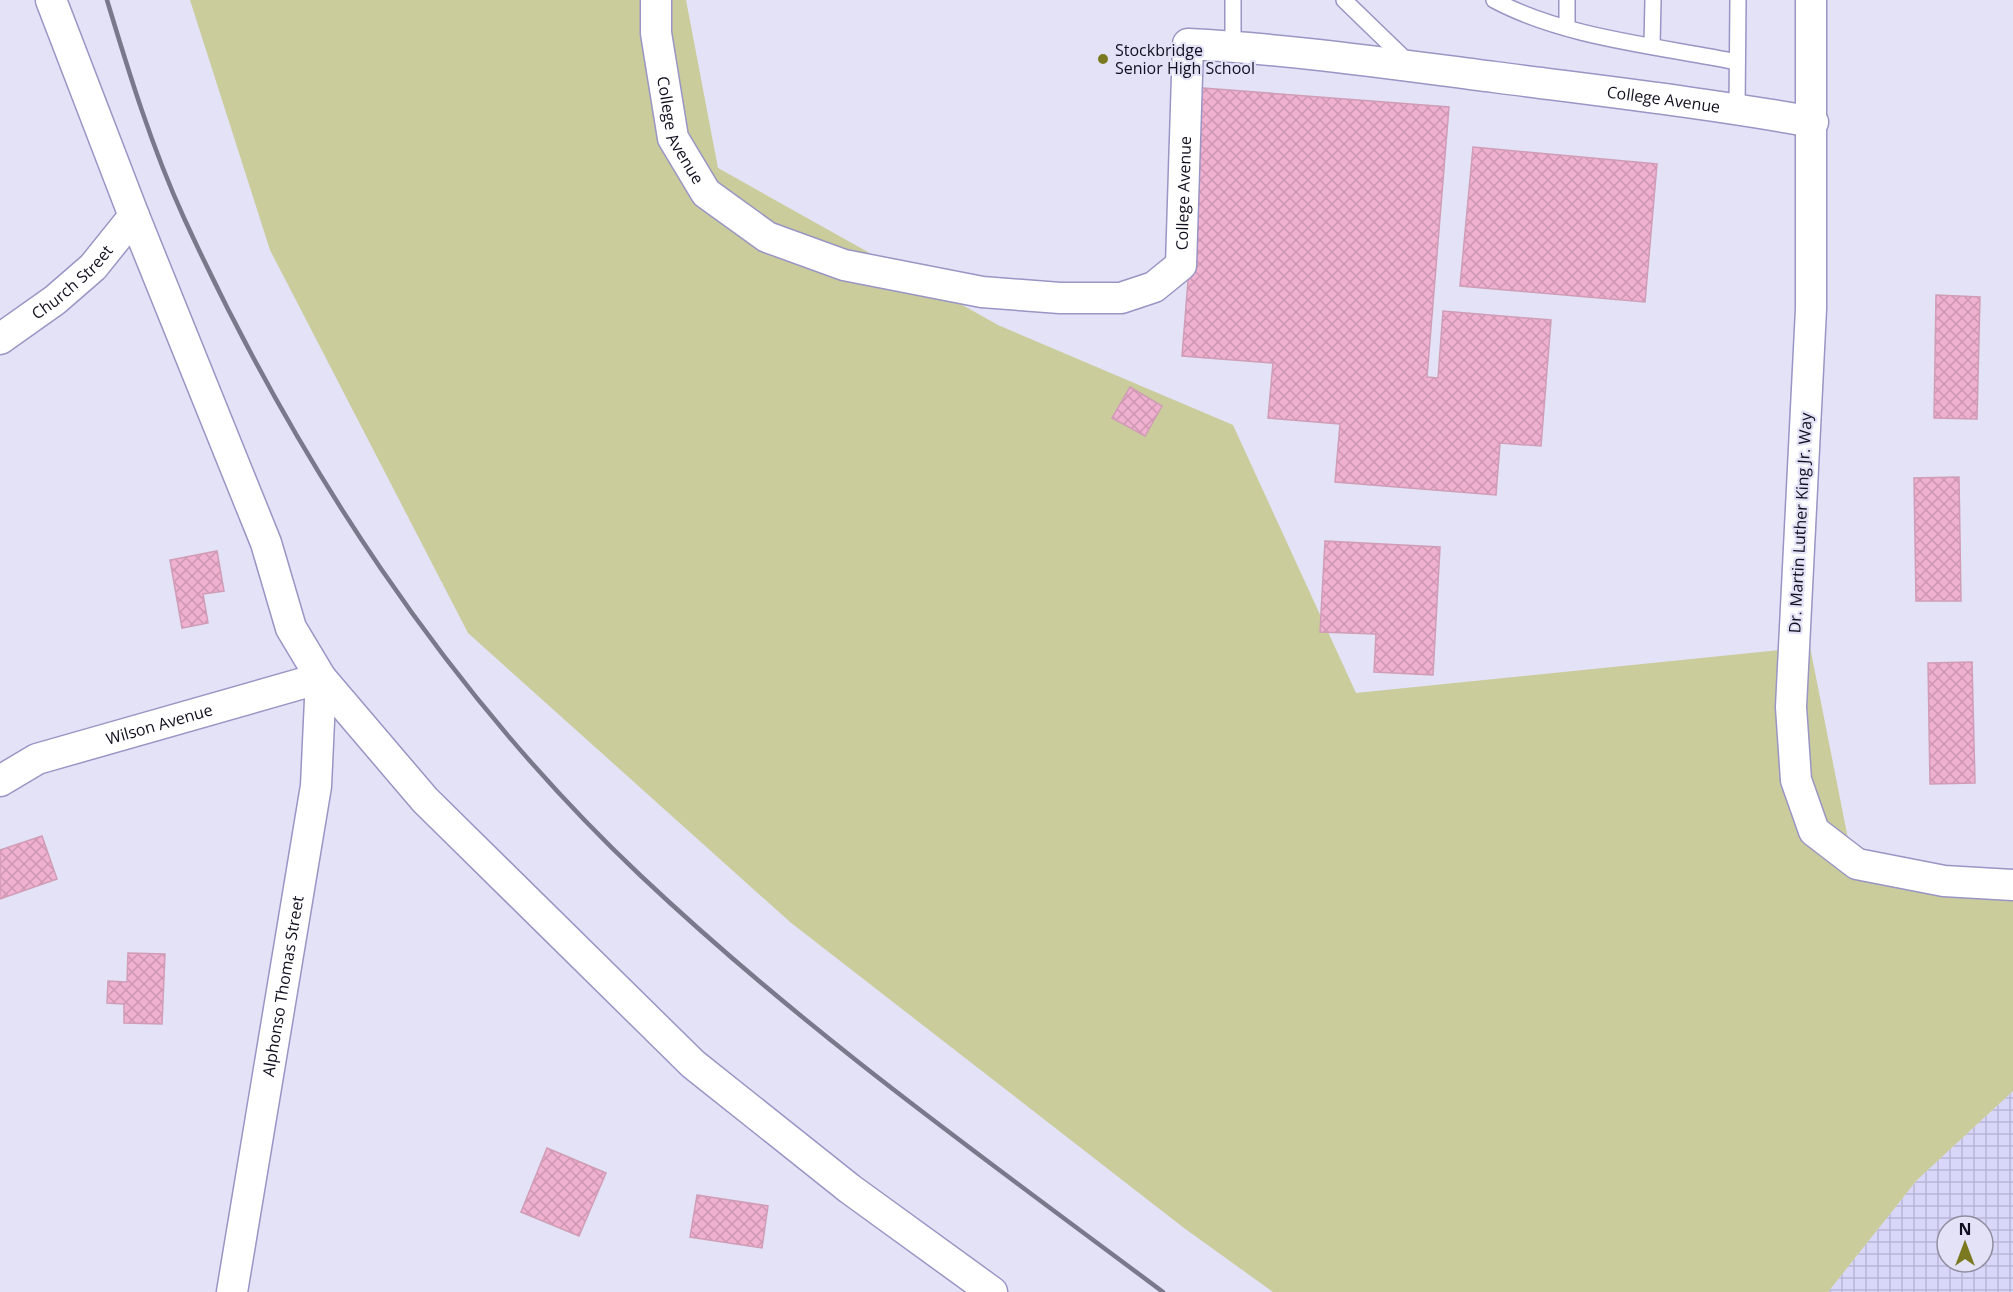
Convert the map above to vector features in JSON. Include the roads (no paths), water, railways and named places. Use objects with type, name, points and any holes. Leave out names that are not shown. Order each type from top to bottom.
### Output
[{"type":"street","points":[[51,0],[134,216],[266,543],[291,628],[321,678],[425,800],[693,1064],[850,1189],[992,1292]]},
{"type":"street","name":"College Avenue","points":[[656,0],[656,33],[673,138],[706,193],[767,237],[844,265],[982,292],[1060,298],[1120,298],[1154,287],[1181,265],[1188,44],[1233,46],[1412,66],[1737,109],[1813,122]]},
{"type":"street","name":"Dr. Martin Luther King Jr. Way","points":[[1811,0],[1813,122],[1811,309],[1791,707],[1796,780],[1814,831],[1857,864],[1944,881],[2013,885]]},
{"type":"street","name":"Church Street","points":[[0,339],[55,300],[93,267],[134,216]]},
{"type":"street","name":"Wilson Avenue","points":[[0,781],[37,759],[321,678]]},
{"type":"street","name":"Alphonso Thomas Street","points":[[232,1292],[316,786],[321,678]]},
{"type":"lane","points":[[1233,0],[1233,46]]},
{"type":"lane","points":[[1344,0],[1412,66]]},
{"type":"lane","points":[[1494,0],[1521,14],[1567,26],[1737,62]]},
{"type":"lane","points":[[1567,0],[1567,26]]},
{"type":"lane","points":[[1652,45],[1653,0]]},
{"type":"lane","points":[[1737,109],[1738,0]]},
{"type":"railway","points":[[107,0],[142,110],[172,192],[228,308],[275,397],[326,484],[381,569],[440,651],[503,730],[570,805],[641,876],[766,987],[896,1092],[1163,1292]]},
{"type":"place","name":"Stockbridge Senior High School","points":[[1103,59]]}]
